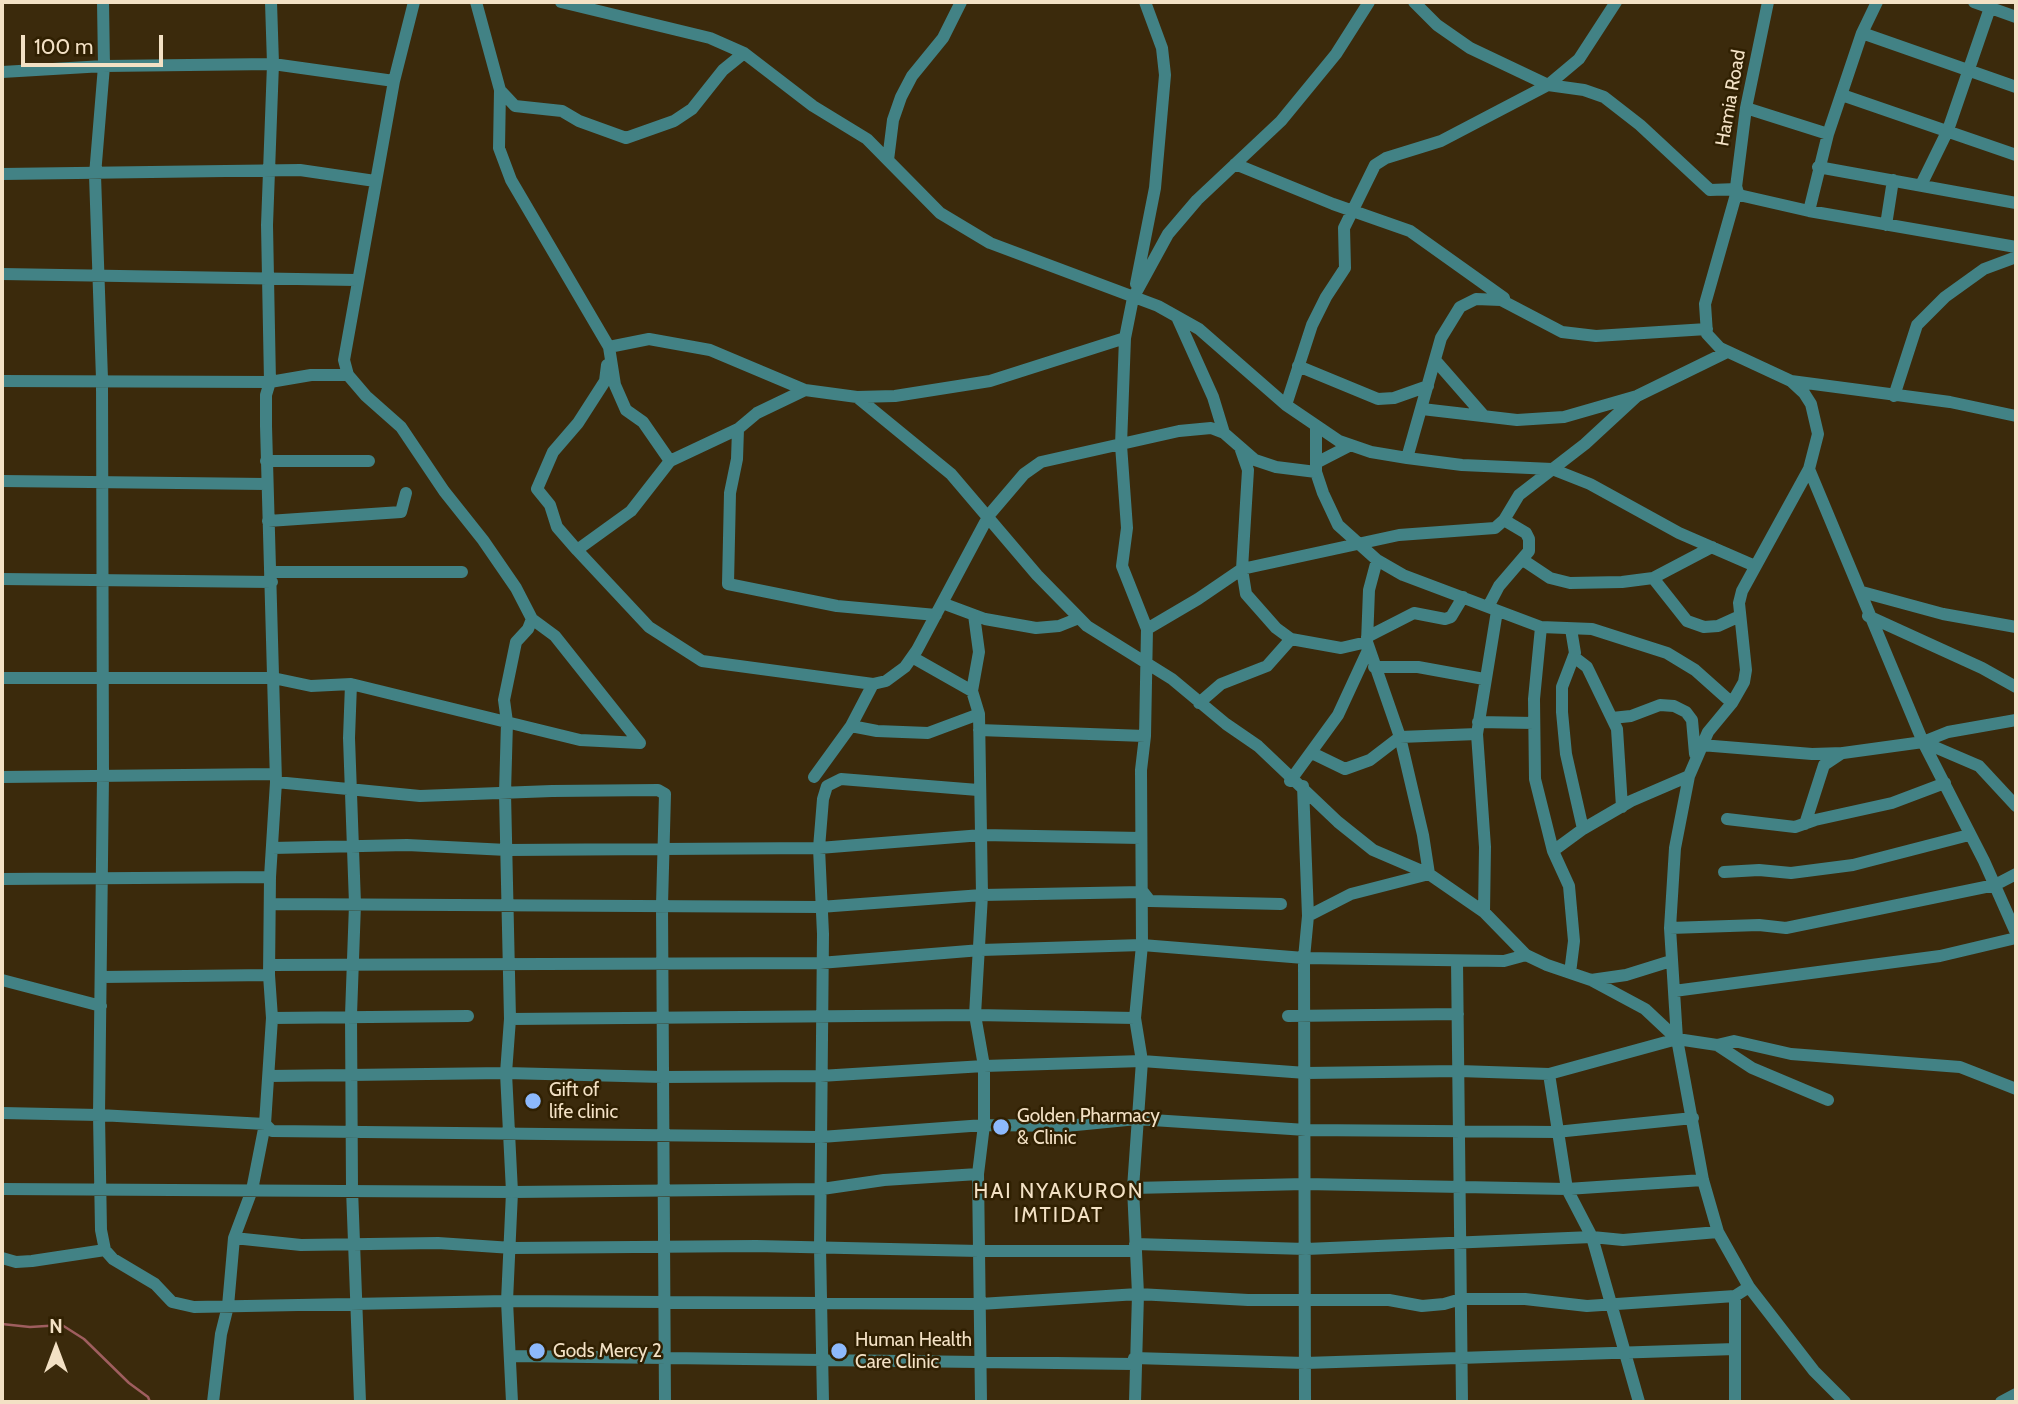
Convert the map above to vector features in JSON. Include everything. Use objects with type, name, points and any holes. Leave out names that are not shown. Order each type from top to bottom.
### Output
[{"type":"street","points":[[103,2],[104,66],[94,175],[102,380],[100,480],[103,776],[99,1115],[105,1250],[122,1265],[155,1284],[176,1304],[228,1306],[507,1301],[980,1304],[1138,1294],[1389,1300],[1422,1306],[1461,1299],[1613,1304],[1735,1296],[1749,1287]]},
{"type":"street","points":[[213,1402],[221,1334],[228,1306],[234,1238],[252,1190],[265,1124],[272,1018],[270,877],[276,778],[266,484],[266,395],[270,382],[268,172],[273,64],[271,2]]},
{"type":"street","points":[[2,678],[274,678],[311,686],[351,684],[580,740],[640,743],[555,636],[532,619],[483,540],[444,491],[401,427],[366,396],[348,375],[344,348],[356,280],[394,81],[414,2]]},
{"type":"street","points":[[476,2],[500,90],[499,148],[511,180],[609,347],[615,384],[626,410],[643,422],[670,461]]},
{"type":"street","points":[[567,2],[710,38],[744,52],[813,106],[867,139],[940,213],[989,243],[1133,298],[1199,329],[1286,405],[1316,426],[1351,445],[1407,458],[1462,465],[1552,469],[1590,484],[1628,507],[1755,566]]},
{"type":"street","points":[[888,160],[893,120],[901,97],[912,76],[943,38],[961,2]]},
{"type":"street","points":[[1135,1402],[1134,1361],[1138,1294],[1133,1188],[1142,1061],[1135,1018],[1142,944],[1141,770],[1145,736],[1146,629],[1122,566],[1127,527],[1121,444],[1125,338],[1155,188],[1166,75],[1162,48],[1145,2]]},
{"type":"street","points":[[1133,298],[1168,234],[1197,200],[1281,121],[1336,54],[1369,2]]},
{"type":"street","points":[[1414,2],[1437,25],[1470,48],[1548,85],[1584,90],[1604,97],[1640,125],[1710,190],[1739,193],[1809,211],[2016,247]]},
{"type":"street","points":[[1286,405],[1312,325],[1345,268],[1342,234],[1380,161],[1441,141],[1548,85],[1578,59],[1616,2]]},
{"type":"street","name":"Hamia Road","points":[[1707,329],[1705,304],[1739,193],[1746,108],[1768,2]]},
{"type":"street","points":[[1809,211],[1828,134],[1862,33],[1877,2]]},
{"type":"street","points":[[1974,2],[1991,5],[2016,18]]},
{"type":"street","points":[[1921,185],[1948,130],[1991,5]]},
{"type":"street","points":[[1862,33],[2016,88]]},
{"type":"street","points":[[500,90],[515,106],[562,111],[579,121],[626,138],[674,121],[692,109],[723,70],[744,52]]},
{"type":"street","points":[[2,72],[104,66],[273,64],[394,81]]},
{"type":"street","points":[[1842,95],[2016,155]]},
{"type":"street","points":[[1746,108],[1828,134]]},
{"type":"street","points":[[1235,164],[1424,239],[1541,324],[1562,332],[1595,336],[1707,329],[1720,348],[1791,381],[1950,402],[2016,416]]},
{"type":"street","points":[[1818,167],[2016,203]]},
{"type":"street","points":[[2,174],[94,175],[300,170],[375,181]]},
{"type":"street","points":[[1886,225],[1893,180]]},
{"type":"street","points":[[1894,396],[1917,325],[1945,297],[1984,269],[2016,257]]},
{"type":"street","points":[[2,274],[356,280]]},
{"type":"street","points":[[1407,458],[1441,338],[1460,307],[1476,299],[1490,298],[1512,304]]},
{"type":"street","points":[[1177,317],[1213,397],[1224,433],[1241,450],[1276,467],[1316,467],[1351,445]]},
{"type":"street","points":[[609,347],[649,339],[710,350],[805,390],[858,397],[895,396],[990,381],[1125,338]]},
{"type":"street","points":[[609,347],[605,381],[578,423],[553,452],[537,489],[550,505],[557,527],[649,627],[702,661],[873,684],[886,681],[912,657],[989,515],[1024,474],[1041,462],[1196,428],[1224,433]]},
{"type":"street","points":[[1422,409],[1517,420],[1564,416],[1637,396],[1727,352]]},
{"type":"street","points":[[1435,360],[1484,416]]},
{"type":"street","points":[[1298,366],[1378,400],[1394,398],[1428,386]]},
{"type":"street","points":[[2,381],[270,382],[311,375],[348,375]]},
{"type":"street","points":[[1791,381],[1804,393],[1816,414],[1817,447],[1809,469],[1742,591],[1740,616],[1746,670],[1740,692],[1701,745],[1689,776],[1675,848],[1670,928],[1671,961],[1676,1039],[1703,1180],[1718,1232],[1749,1287],[1814,1371],[1845,1402]]},
{"type":"street","points":[[577,550],[631,511],[670,461],[738,429],[757,413],[805,390]]},
{"type":"street","points":[[1146,629],[1198,600],[1242,569],[1399,535],[1477,531],[1494,527],[1504,520],[1519,495],[1585,444],[1637,396]]},
{"type":"street","points":[[858,397],[951,474],[989,515],[1037,575],[1099,635],[1172,679],[1199,703],[1258,746],[1338,822],[1373,850],[1429,874],[1484,912],[1526,955],[1591,980],[1645,1009],[1676,1039]]},
{"type":"street","points":[[1316,426],[1316,467],[1338,524],[1358,545],[1377,559],[1404,575],[1541,627],[1592,629],[1667,653],[1695,670],[1732,703]]},
{"type":"street","points":[[738,429],[737,459],[730,493],[728,584],[837,606],[936,615]]},
{"type":"street","points":[[1241,450],[1248,470],[1242,569],[1246,594],[1276,628],[1291,639],[1341,648],[1368,643],[1413,613],[1445,619],[1451,617],[1464,597]]},
{"type":"street","points":[[266,461],[369,461]]},
{"type":"street","points":[[1674,991],[1940,956],[2016,935],[1995,885],[1923,742],[1868,616],[1862,592],[1809,469]]},
{"type":"street","points":[[2,481],[100,480],[266,484]]},
{"type":"street","points":[[268,521],[401,512],[407,493]]},
{"type":"street","points":[[1484,912],[1485,847],[1477,728],[1492,609],[1499,586],[1529,551],[1529,539],[1518,526],[1504,520]]},
{"type":"street","points":[[1523,560],[1550,578],[1570,583],[1653,578],[1712,547]]},
{"type":"street","points":[[1377,559],[1369,590],[1368,643],[1400,737],[1421,823],[1429,874]]},
{"type":"street","points":[[2,579],[102,580],[462,572]]},
{"type":"street","points":[[1653,578],[1687,621],[1703,627],[1718,626],[1740,616]]},
{"type":"street","points":[[1862,592],[1943,614],[2016,627]]},
{"type":"street","points":[[942,603],[974,615],[1036,628],[1059,626],[1079,618]]},
{"type":"street","points":[[974,615],[979,652],[972,691],[979,715],[978,790],[982,835],[981,950],[975,1015],[984,1066],[984,1125],[978,1174],[981,1402]]},
{"type":"street","points":[[1868,616],[1982,668],[2016,687]]},
{"type":"street","points":[[512,1402],[512,1356],[507,1301],[512,1248],[512,1192],[506,1073],[510,1019],[505,793],[507,722],[504,700],[516,642],[532,619]]},
{"type":"street","points":[[1541,627],[1536,654],[1534,723],[1538,800],[1570,895],[1574,941],[1570,973]]},
{"type":"street","points":[[1571,629],[1574,657],[1562,687],[1562,712],[1566,754],[1583,829]]},
{"type":"street","points":[[1199,703],[1221,684],[1267,666],[1291,639]]},
{"type":"street","points":[[1290,781],[1312,753],[1349,695],[1368,643]]},
{"type":"street","points":[[912,657],[972,691]]},
{"type":"street","points":[[1574,657],[1587,667],[1617,729],[1622,807]]},
{"type":"street","points":[[1374,667],[1418,667],[1484,679]]},
{"type":"street","points":[[351,684],[355,904],[351,964],[352,1189],[360,1402]]},
{"type":"street","points":[[814,777],[851,726],[873,684]]},
{"type":"street","points":[[1612,718],[1631,716],[1660,705],[1674,706],[1686,712],[1692,720],[1695,760]]},
{"type":"street","points":[[851,726],[877,731],[928,733],[960,724],[979,715]]},
{"type":"street","points":[[1701,745],[1812,754],[1843,753],[1923,742],[1948,732],[2016,720]]},
{"type":"street","points":[[1312,753],[1345,769],[1370,760],[1400,737],[1534,723]]},
{"type":"street","points":[[979,730],[1145,736]]},
{"type":"street","points":[[1923,742],[1979,766],[2016,806]]},
{"type":"street","points":[[1805,824],[1824,765],[1843,753]]},
{"type":"street","points":[[1553,851],[1583,829],[1622,807],[1689,776]]},
{"type":"street","points":[[2,777],[276,778],[351,791],[420,796],[662,792],[666,798],[662,905],[665,1134],[662,1246],[666,1359],[664,1402]]},
{"type":"street","points":[[823,1402],[820,1302],[820,963],[823,934],[819,848],[823,799],[827,786],[833,781],[978,790]]},
{"type":"street","points":[[1727,819],[1795,827],[1892,803],[1944,783]]},
{"type":"street","points":[[1303,786],[1308,916],[1304,958],[1305,1402]]},
{"type":"street","points":[[272,848],[819,848],[982,835],[1142,838]]},
{"type":"street","points":[[1724,872],[1759,870],[1791,873],[1853,864],[1969,835]]},
{"type":"street","points":[[1308,916],[1351,894],[1429,874]]},
{"type":"street","points":[[1670,928],[1759,925],[1786,928],[1995,885],[2016,874]]},
{"type":"street","points":[[2,879],[270,877]]},
{"type":"street","points":[[272,904],[820,907],[982,895],[1143,892]]},
{"type":"street","points":[[1143,892],[1150,901],[1281,904]]},
{"type":"street","points":[[102,977],[351,964],[820,963],[981,950],[1142,944],[1304,958],[1503,961],[1526,955]]},
{"type":"street","points":[[1457,961],[1462,1402]]},
{"type":"street","points":[[1591,980],[1626,975],[1671,961]]},
{"type":"street","points":[[2,980],[101,1006]]},
{"type":"street","points":[[1288,1016],[1458,1014]]},
{"type":"street","points":[[272,1018],[351,1015],[468,1016]]},
{"type":"street","points":[[510,1019],[975,1015],[1135,1018]]},
{"type":"street","points":[[269,1076],[506,1073],[663,1077],[820,1076],[984,1066],[1142,1061],[1306,1073],[1459,1071],[1549,1074],[1676,1039],[1717,1045],[1734,1041],[1791,1054],[1960,1067],[2016,1088]]},
{"type":"street","points":[[1717,1045],[1752,1069],[1828,1100]]},
{"type":"street","points":[[1549,1074],[1567,1189],[1592,1237],[1613,1304],[1622,1351],[1639,1402]]},
{"type":"street","points":[[2,1113],[265,1124],[272,1131],[821,1138],[984,1125],[1066,1126],[1137,1119],[1306,1130],[1460,1129],[1556,1132],[1693,1118]]},
{"type":"street","points":[[2,1189],[101,1187],[512,1192],[822,1189],[884,1180],[978,1174]]},
{"type":"street","points":[[1133,1188],[1305,1184],[1567,1189],[1703,1180]]},
{"type":"street","points":[[234,1238],[301,1245],[438,1243],[512,1248],[820,1247],[979,1251],[1135,1247],[1306,1249],[1592,1237],[1623,1240],[1718,1232]]},
{"type":"street","points":[[2,1258],[24,1262],[105,1250]]},
{"type":"street","points":[[1735,1296],[1735,1402]]},
{"type":"street","points":[[512,1356],[979,1363],[1305,1363],[1735,1349]]},
{"type":"street","points":[[2001,1402],[2016,1394]]},
{"type":"waterway","points":[[2,1324],[30,1327],[62,1325],[84,1339],[129,1383],[148,1397],[150,1402]]},
{"type":"place","name":"Gift of life clinic","points":[[533,1101]]},
{"type":"place","name":"Golden Pharmacy & Clinic","points":[[1001,1127]]},
{"type":"place","name":"Gods Mercy 2","points":[[537,1351]]},
{"type":"place","name":"Human Health Care Clinic","points":[[839,1351]]},
{"type":"district","name":"HAI NYAKURON IMTIDAT","points":[[1059,1204]]}]
